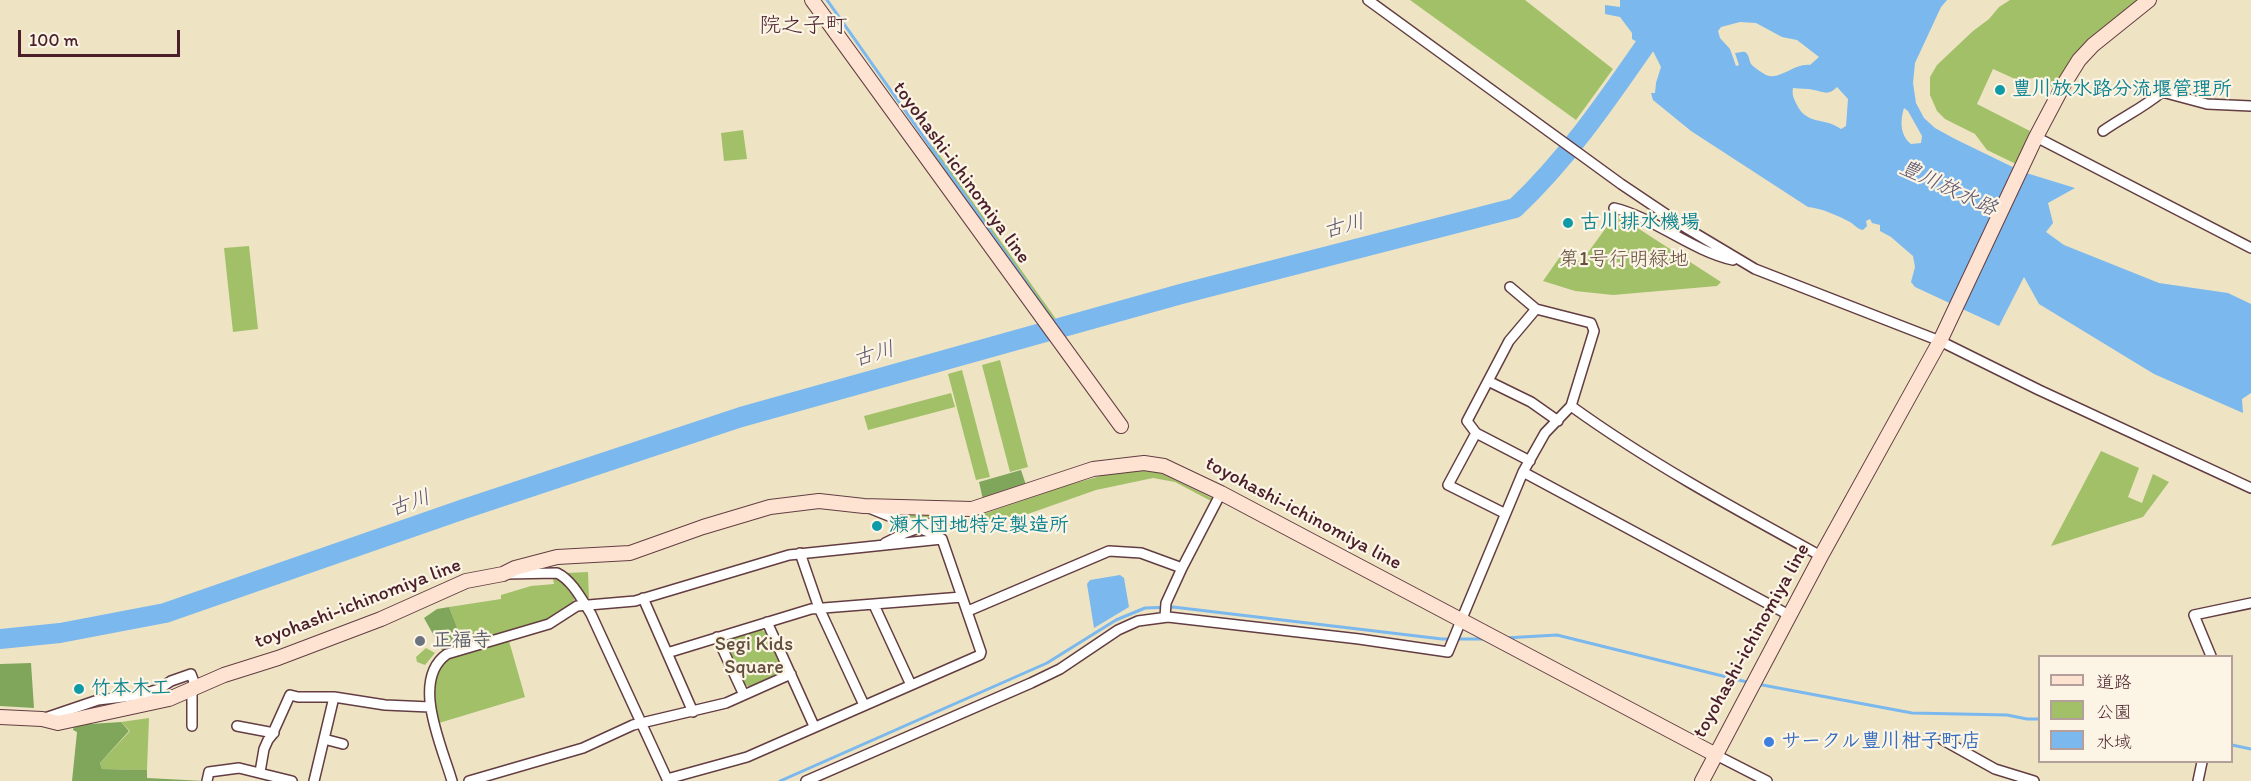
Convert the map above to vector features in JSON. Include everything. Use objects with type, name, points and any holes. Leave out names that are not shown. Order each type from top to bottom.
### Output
[{"type":"main road","name":"toyohashi-ichinomiya line","points":[[812,0],[1121,426]]},
{"type":"main road","name":"toyohashi-ichinomiya line","points":[[0,717],[42,719],[58,723],[161,701],[224,675],[278,658],[381,619],[466,581],[503,574],[515,568],[557,557],[630,553],[703,527],[770,507],[819,501],[864,506],[972,509],[1093,469],[1144,463],[1164,465],[1221,493],[1458,626],[1498,639],[1716,755],[1789,615],[1940,341],[2036,137],[2079,60],[2110,30],[2149,0]]},
{"type":"main road","points":[[1702,781],[1716,755]]},
{"type":"street","points":[[1368,0],[1621,184],[1744,263],[1784,281],[1940,341],[2039,390],[2251,488]]},
{"type":"street","points":[[2103,131],[2124,116],[2144,107],[2162,92],[2207,104],[2251,106]]},
{"type":"street","points":[[2036,137],[2251,248]]},
{"type":"street","points":[[1614,208],[1726,258],[1744,263]]},
{"type":"street","points":[[806,781],[1060,669],[1118,630],[1165,611],[1448,652],[1523,472],[1545,433],[1571,406],[1594,331],[1591,322],[1536,309],[1510,287]]},
{"type":"street","points":[[1530,460],[1476,433],[1467,421],[1509,341],[1536,309]]},
{"type":"street","points":[[1488,381],[1531,402],[1558,421]]},
{"type":"street","points":[[1571,406],[1621,442],[1708,495],[1821,556]]},
{"type":"street","points":[[1476,433],[1448,485],[1504,513]]},
{"type":"street","points":[[1523,472],[1789,615]]},
{"type":"street","points":[[1165,611],[1182,568],[1221,493]]},
{"type":"street","points":[[503,574],[557,573],[563,575],[591,614],[667,780],[747,757],[980,655],[968,611],[942,539],[864,506]]},
{"type":"street","points":[[878,546],[972,509]]},
{"type":"street","points":[[452,781],[430,707],[431,674],[436,664],[447,654],[549,624],[577,606],[643,598],[800,553],[942,539]]},
{"type":"street","points":[[968,611],[1109,551],[1141,553],[1182,568]]},
{"type":"street","points":[[800,553],[819,609],[864,705]]},
{"type":"street","points":[[667,653],[811,609],[962,597]]},
{"type":"street","points":[[643,598],[693,712]]},
{"type":"street","points":[[2210,655],[2194,615],[2251,603]]},
{"type":"street","points":[[874,605],[910,685]]},
{"type":"street","points":[[767,622],[814,726]]},
{"type":"street","points":[[717,638],[744,695]]},
{"type":"street","points":[[469,781],[583,748],[633,725],[726,703],[791,674]]},
{"type":"street","points":[[192,688],[192,726]]},
{"type":"street","points":[[260,772],[264,749],[274,733],[290,695],[334,697],[385,705],[430,707]]},
{"type":"street","points":[[314,781],[334,697]]},
{"type":"street","points":[[237,726],[274,733]]},
{"type":"street","points":[[324,740],[343,744]]},
{"type":"street","points":[[1943,740],[1995,769],[2034,781]]},
{"type":"street","points":[[1716,755],[1767,781]]},
{"type":"street","points":[[2198,781],[2202,763]]},
{"type":"street","points":[[207,781],[209,772],[239,768],[292,781]]},
{"type":"green space","points":[[1410,0],[1525,0],[1613,69],[1576,120]]},
{"type":"green space","points":[[2010,0],[2143,0],[2079,51],[2052,87],[2038,77],[2028,79],[2024,83],[1993,69],[1977,104],[2030,131],[2016,164],[1987,150],[1975,134],[1945,119],[1937,111],[1930,95],[1930,77],[1937,65],[1989,19],[1999,7]]},
{"type":"green space","points":[[743,130],[747,159],[724,161],[721,133]]},
{"type":"green space","points":[[931,143],[1056,319],[1051,320],[928,150]]},
{"type":"green space","name":"第1号行明緑地","points":[[1616,214],[1721,282],[1717,286],[1613,295],[1575,291],[1543,281],[1564,251],[1581,262]]},
{"type":"green space","points":[[249,246],[258,329],[233,332],[224,248]]},
{"type":"green space","points":[[1000,360],[1028,467],[1010,472],[982,365]]},
{"type":"green space","points":[[962,370],[990,477],[976,480],[948,374]]},
{"type":"green space","points":[[951,393],[955,407],[868,430],[864,416]]},
{"type":"green space","points":[[2101,451],[2139,468],[2128,497],[2142,503],[2153,474],[2169,482],[2143,517],[2051,546]]},
{"type":"green space","points":[[1150,468],[1212,498],[1211,501],[1175,482],[1153,478],[1096,490],[1025,515],[946,529],[945,527],[1068,485],[1108,474]]},
{"type":"green space","points":[[1021,470],[1027,488],[984,504],[979,482]]},
{"type":"green space","points":[[884,510],[949,511],[919,524]]},
{"type":"green space","points":[[588,572],[589,599],[566,573]]},
{"type":"green space","points":[[558,578],[575,598],[552,619],[464,645],[449,607],[501,599],[501,595],[531,586],[554,584],[553,579]]},
{"type":"green space","points":[[449,607],[464,645],[443,652],[424,618],[437,609]]},
{"type":"green space","name":"Segi Kids Square","points":[[760,629],[767,633],[783,667],[780,674],[751,687],[742,684],[724,646],[729,638]]},
{"type":"green space","points":[[509,641],[525,697],[439,723],[434,700],[434,683],[438,670],[446,661],[457,655]]},
{"type":"green space","points":[[426,648],[435,653],[425,665],[417,662],[416,657]]},
{"type":"green space","points":[[31,663],[34,708],[0,706],[0,664]]},
{"type":"green space","points":[[149,718],[147,770],[102,769],[100,763],[130,731],[121,722]]},
{"type":"green space","points":[[121,722],[129,731],[100,763],[102,769],[147,770],[147,778],[205,781],[72,781],[77,732],[73,730],[74,725]]},
{"type":"water","name":"豊川放水路","points":[[1620,0],[1947,0],[1941,7],[1915,63],[1913,83],[1916,103],[1924,118],[1935,128],[1955,139],[2023,172],[2075,188],[2048,203],[2053,223],[2046,232],[2064,245],[2159,283],[2228,293],[2251,304],[2251,393],[2242,399],[2243,413],[2154,374],[2039,304],[2024,277],[1999,326],[1915,287],[1911,282],[1915,267],[1913,256],[1891,237],[1880,231],[1880,225],[1872,223],[1870,219],[1866,221],[1867,226],[1863,230],[1835,215],[1808,207],[1691,131],[1653,100],[1651,93],[1655,93],[1661,67],[1653,51],[1632,39],[1632,33],[1620,17],[1605,14],[1605,5],[1620,7]],"holes":[[[1740,22],[1756,23],[1782,37],[1797,40],[1819,57],[1810,65],[1804,65],[1777,76],[1766,75],[1756,69],[1745,52],[1735,53],[1739,65],[1736,66],[1730,49],[1720,38],[1718,31],[1721,27]],[[1837,87],[1848,99],[1846,126],[1841,129],[1805,115],[1795,101],[1793,88],[1831,92]],[[1904,108],[1908,111],[1922,136],[1921,143],[1911,144],[1907,140],[1902,128]]]},
{"type":"water","points":[[1120,575],[1124,578],[1129,607],[1094,628],[1087,584],[1090,580]]},
{"type":"waterway","points":[[827,0],[1059,329]]},
{"type":"waterway","name":"古川","points":[[0,639],[60,633],[165,613],[464,509],[741,417],[1181,294],[1515,208],[1581,135],[1677,0]]},
{"type":"waterway","points":[[780,781],[1047,663],[1116,620],[1145,608],[1173,607],[1442,639],[1487,639]]},
{"type":"waterway","points":[[1505,638],[1557,635],[1751,683]]},
{"type":"waterway","points":[[1757,684],[1912,713],[2007,715],[2038,719]]},
{"type":"waterway","points":[[2233,745],[2251,749]]},
{"type":"place","name":"豊川放水路分流堰管理所","points":[[2000,90]]},
{"type":"place","name":"古川排水機場","points":[[1568,223]]},
{"type":"place","name":"瀬木団地特定製造所","points":[[877,526]]},
{"type":"place","name":"正福寺","points":[[420,641]]},
{"type":"place","name":"竹本木工","points":[[79,689]]},
{"type":"place","name":"サークル豊川柑子町店","points":[[1769,742]]},
{"type":"district","name":"院之子町","points":[[803,26]]}]
